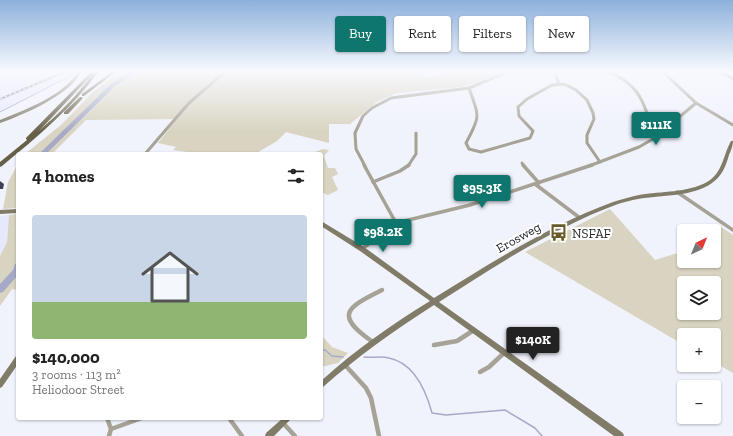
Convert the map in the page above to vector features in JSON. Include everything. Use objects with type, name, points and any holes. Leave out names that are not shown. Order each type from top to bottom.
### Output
[{"type":"main road","points":[[19,152],[79,91]]},
{"type":"main road","points":[[19,152],[85,91]]},
{"type":"main road","points":[[82,94],[86,91]]},
{"type":"main road","points":[[0,165],[16,155]]},
{"type":"main road","points":[[0,170],[16,155]]},
{"type":"street","points":[[0,122],[59,91]]},
{"type":"street","points":[[147,152],[201,91]]},
{"type":"street","points":[[396,223],[358,156],[354,137],[356,128],[367,112],[382,102],[397,97],[442,91]]},
{"type":"street","points":[[471,91],[478,108],[478,118],[467,140],[466,146],[472,151],[481,152],[530,138],[533,131],[520,116],[518,107],[528,98],[543,91]]},
{"type":"street","points":[[578,91],[590,107],[594,119],[587,135],[587,143],[600,162]]},
{"type":"street","points":[[635,91],[642,100],[649,123],[661,132]]},
{"type":"street","points":[[684,91],[696,102],[733,125]]},
{"type":"street","points":[[362,249],[396,223],[447,212],[600,162],[638,147],[661,132],[696,102]]},
{"type":"street","points":[[373,182],[401,171],[411,164],[418,145],[416,133]]},
{"type":"street","name":"Erosweg","points":[[323,382],[373,342],[435,301],[509,255],[580,218],[629,199],[693,189],[715,178],[720,172],[727,152],[733,142]]},
{"type":"street","points":[[522,163],[537,183],[580,218]]},
{"type":"street","points":[[676,192],[733,230]]},
{"type":"street","points":[[0,212],[16,211]]},
{"type":"street","points":[[323,224],[333,229],[435,301],[620,436]]},
{"type":"street","points":[[373,342],[351,325],[349,312],[356,302],[382,290]]},
{"type":"street","points":[[434,345],[457,341],[474,330]]},
{"type":"street","points":[[480,372],[489,367],[505,352]]},
{"type":"street","points":[[0,385],[16,361]]},
{"type":"street","points":[[344,364],[368,393],[379,436]]},
{"type":"street","points":[[108,420],[111,429],[109,436]]},
{"type":"street","points":[[111,429],[136,420]]},
{"type":"street","points":[[230,420],[242,436]]},
{"type":"street","points":[[269,436],[285,421],[295,436]]},
{"type":"shaded area","points":[[0,91],[42,91],[35,96],[0,112]]},
{"type":"shaded area","points":[[94,91],[415,91],[397,93],[378,101],[350,124],[329,124],[329,143],[286,132],[277,141],[258,152],[187,152],[173,150],[176,147],[158,143],[177,119],[86,120],[54,152],[27,152],[61,125]]},
{"type":"shaded area","points":[[323,149],[329,150],[324,156],[328,168],[335,168],[338,174],[332,177],[338,190],[328,195],[323,193],[323,152],[315,152]]},
{"type":"shaded area","points":[[16,168],[16,208],[3,209],[8,182]]},
{"type":"shaded area","points":[[610,209],[655,260],[677,253],[677,268],[721,268],[721,227],[733,235],[733,373],[721,366],[721,328],[677,328],[677,341],[525,252]]},
{"type":"shaded area","points":[[16,214],[16,290],[12,289],[0,306],[0,256],[7,242],[9,215]]},
{"type":"shaded area","points":[[9,215],[7,242],[0,256],[0,216]]},
{"type":"shaded area","points":[[323,337],[332,347],[348,353],[338,363],[323,367]]},
{"type":"waterway","points":[[0,112],[40,91]]},
{"type":"waterway","points":[[44,152],[106,91]]},
{"type":"waterway","points":[[0,289],[16,272]]},
{"type":"waterway","points":[[323,350],[332,356],[343,357]]},
{"type":"waterway","points":[[364,357],[389,358],[398,361],[405,366],[418,379],[432,413],[446,415],[505,410],[535,428],[542,436]]},
{"type":"railway","points":[[0,99],[18,91]]},
{"type":"place","name":"NSFAF","points":[[559,233]]}]
